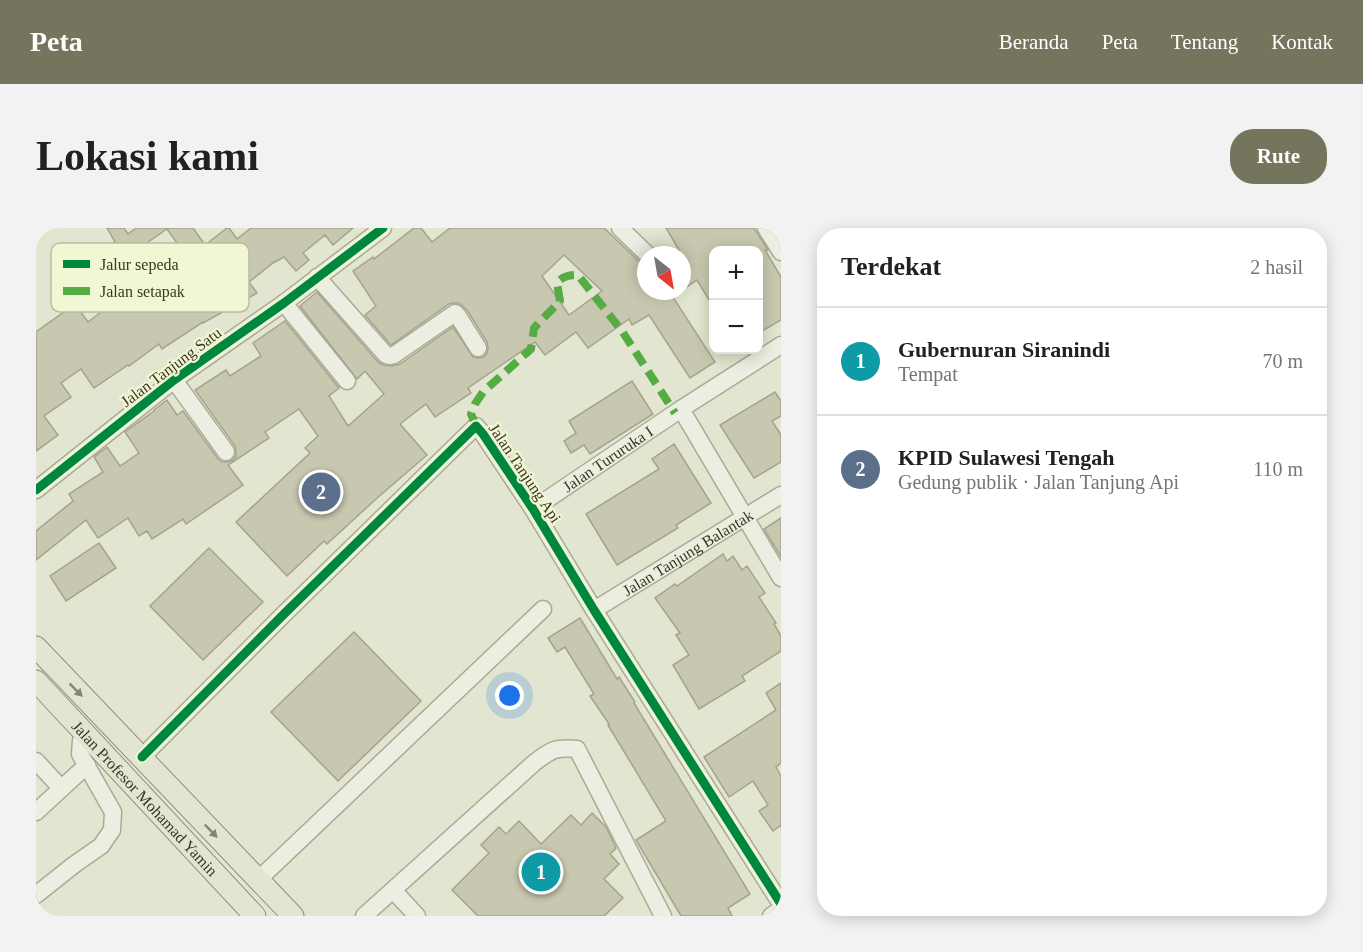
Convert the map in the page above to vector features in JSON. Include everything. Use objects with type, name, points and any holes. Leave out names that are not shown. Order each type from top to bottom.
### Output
[{"type":"main road","name":"Jalan Profesor Mohamad Yamin","points":[[36,647],[293,916]]},
{"type":"main road","name":"Jalan Profesor Mohamad Yamin","points":[[36,681],[255,916]]},
{"type":"street","name":"Jalan Tanjung Satu","points":[[36,489],[174,380],[284,303],[383,228]]},
{"type":"street","points":[[620,228],[639,246]]},
{"type":"street","points":[[766,228],[781,252]]},
{"type":"street","points":[[317,277],[386,355],[394,355],[455,313],[478,348]]},
{"type":"street","points":[[284,303],[347,381]]},
{"type":"street","name":"Jalan Tururuka I","points":[[533,509],[781,345]]},
{"type":"street","points":[[174,380],[226,452]]},
{"type":"street","points":[[681,409],[781,578]]},
{"type":"street","name":"Jalan Tanjung Api","points":[[142,757],[476,426],[533,509],[594,610],[781,904]]},
{"type":"street","name":"Jalan Tanjung Balantak","points":[[594,610],[781,495]]},
{"type":"street","points":[[259,879],[543,609]]},
{"type":"street","points":[[36,895],[101,846],[112,830],[113,812],[80,754],[81,741],[85,734]]},
{"type":"street","points":[[364,916],[534,764],[550,751],[562,748],[577,749],[663,916]]},
{"type":"street","points":[[36,761],[61,788]]},
{"type":"street","points":[[36,812],[87,765]]},
{"type":"street","points":[[393,890],[417,916]]},
{"type":"street","points":[[771,916],[781,909]]},
{"type":"building","points":[[107,228],[124,228],[128,234],[136,228],[193,228],[204,243],[177,243],[167,229],[147,243],[113,243],[115,242]]},
{"type":"building","points":[[227,228],[237,239],[251,228],[353,228],[333,245],[325,235],[303,253],[309,260],[296,271],[284,257],[249,282],[249,243],[208,243]]},
{"type":"building","points":[[414,228],[421,228],[432,242],[450,228],[604,228],[637,259],[637,300],[675,300],[715,362],[690,378],[649,315],[632,325],[629,319],[588,348],[576,332],[545,355],[535,342],[468,388],[471,393],[435,417],[426,404],[400,424],[427,455],[327,544],[324,541],[287,576],[236,522],[310,453],[305,448],[318,436],[299,409],[265,432],[269,438],[228,465],[243,485],[186,524],[183,519],[152,539],[147,531],[139,536],[128,518],[98,538],[86,520],[36,560],[36,531],[73,501],[69,494],[103,472],[94,457],[107,447],[120,466],[139,453],[125,432],[167,400],[177,415],[183,411],[218,459],[222,462],[233,460],[236,456],[235,446],[195,390],[226,370],[230,376],[261,356],[253,343],[285,321],[339,388],[329,396],[348,426],[384,394],[365,371],[357,379],[300,306],[317,292],[383,365],[400,364],[453,327],[473,357],[484,357],[488,348],[487,342],[467,310],[459,303],[449,304],[391,345],[365,315],[376,306],[353,271],[373,257],[374,259]],"holes":[[[564,255],[602,291],[569,315],[542,276]]]},
{"type":"building","points":[[666,228],[754,228],[781,277],[781,320],[763,331],[763,246],[709,246],[709,300],[697,280],[691,284],[691,246],[677,246]]},
{"type":"building","points":[[249,282],[257,293],[249,297]]},
{"type":"building","points":[[64,312],[81,312],[88,322],[101,312],[223,312],[162,349],[159,344],[94,388],[81,369],[61,383],[71,397],[44,416],[58,435],[36,451],[36,332]]},
{"type":"building","points":[[632,381],[653,414],[590,454],[584,445],[571,453],[564,441],[576,433],[569,421]]},
{"type":"building","points":[[775,392],[781,401],[781,416],[772,421],[781,435],[781,462],[754,478],[720,425]]},
{"type":"building","points":[[674,444],[711,503],[676,525],[678,528],[617,565],[586,514],[659,469],[652,459]]},
{"type":"building","points":[[781,518],[781,557],[764,529]]},
{"type":"building","points":[[99,543],[116,568],[66,601],[50,576]]},
{"type":"building","points":[[209,548],[263,602],[203,660],[150,606]]},
{"type":"building","points":[[723,554],[727,561],[733,556],[742,570],[747,566],[765,593],[759,597],[776,623],[774,624],[781,636],[781,651],[742,676],[745,681],[699,709],[673,665],[689,655],[676,635],[680,633],[655,598],[675,584],[677,586]]},
{"type":"building","points":[[580,618],[617,679],[619,677],[635,702],[750,894],[728,908],[732,916],[681,916],[636,840],[666,821],[590,696],[594,694],[565,647],[557,652],[548,638]]},
{"type":"building","points":[[354,632],[421,701],[338,781],[271,712]]},
{"type":"building","points":[[781,683],[781,763],[776,767],[781,776],[781,827],[773,831],[759,811],[768,805],[753,781],[729,797],[704,757],[776,710],[766,693]]},
{"type":"building","points":[[592,813],[606,827],[616,848],[610,854],[619,864],[604,879],[623,898],[604,916],[478,916],[452,890],[489,853],[481,845],[499,827],[506,834],[519,821],[541,844],[571,815],[581,825]]},
{"type":"marked path","points":[[476,426],[471,414],[475,404],[483,392],[531,349],[534,328],[560,301],[557,283],[564,277],[575,275],[578,275],[622,331],[675,413]]},
{"type":"cycle path","points":[[36,490],[174,380],[284,303],[383,228]]},
{"type":"cycle path","points":[[142,757],[476,426],[533,509],[594,610],[781,904]]},
{"type":"place","name":"KPID Sulawesi Tengah","points":[[321,492]]},
{"type":"place","name":"Gubernuran Siranindi","points":[[541,872]]}]
